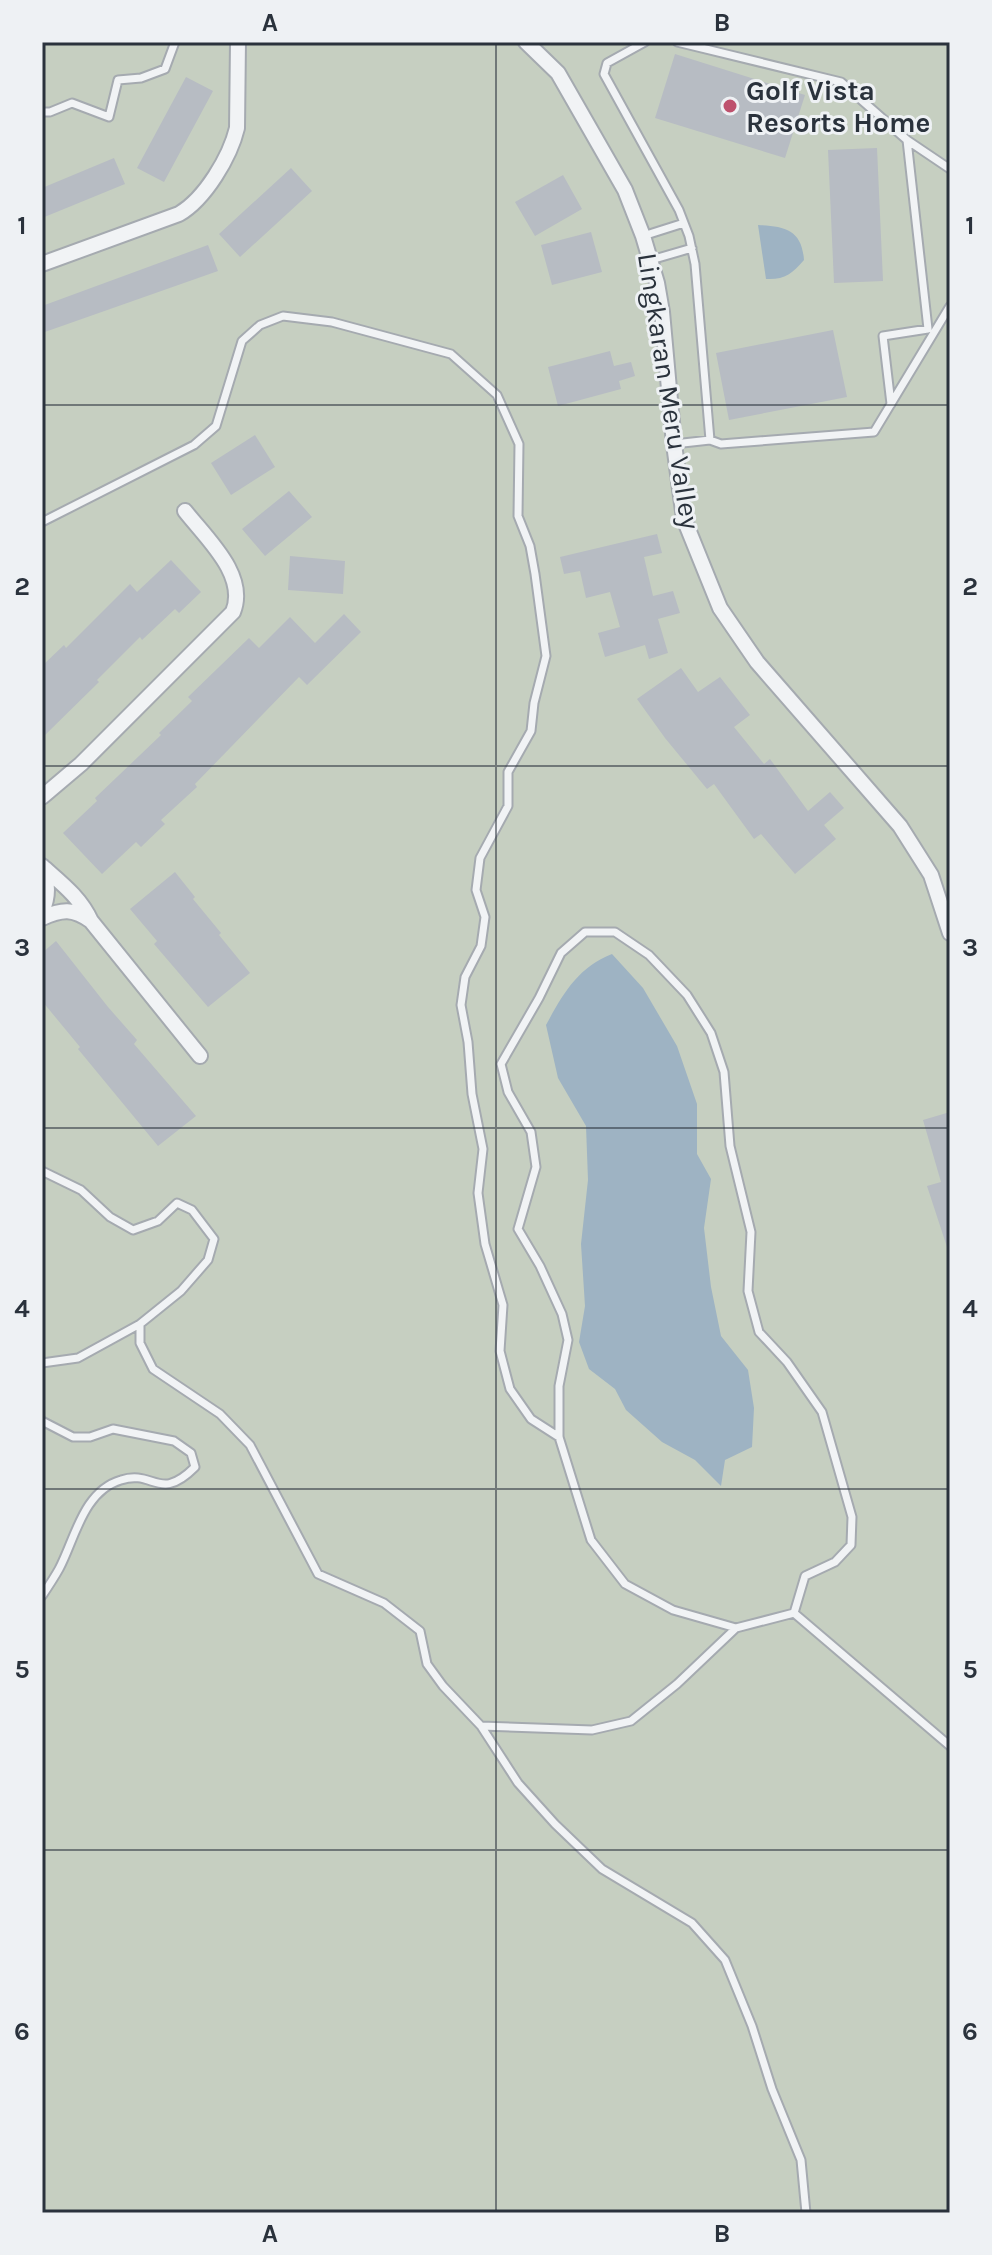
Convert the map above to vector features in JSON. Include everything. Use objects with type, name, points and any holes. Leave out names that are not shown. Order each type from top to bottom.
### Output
[{"type":"street","points":[[42,264],[179,214],[197,201],[234,141],[237,128],[238,42]]},
{"type":"street","name":"Lingkaran Meru Valley","points":[[526,42],[558,73],[625,190],[643,236],[662,312],[684,519],[720,608],[757,662],[900,826],[931,875],[950,933]]},
{"type":"street","points":[[42,797],[81,764],[233,612],[238,594],[232,572],[185,511]]},
{"type":"street","points":[[42,867],[48,886],[42,915],[65,910],[91,921]]},
{"type":"street","points":[[42,867],[75,895],[91,921],[200,1056]]},
{"type":"lane","points":[[42,112],[72,103],[109,117],[118,80],[141,78],[165,69],[175,42]]},
{"type":"lane","points":[[645,42],[607,63],[604,74],[684,223],[692,248],[710,440]]},
{"type":"lane","points":[[677,42],[841,82],[907,140],[950,169]]},
{"type":"lane","points":[[907,140],[931,331]]},
{"type":"lane","points":[[643,236],[684,223]]},
{"type":"lane","points":[[651,260],[692,248]]},
{"type":"lane","points":[[674,444],[710,440],[721,444],[874,432],[931,331],[950,306]]},
{"type":"lane","points":[[42,522],[194,445],[216,426],[242,341],[260,325],[283,316],[332,322],[451,354],[497,395],[519,444],[518,516],[530,546],[546,656],[534,703],[531,731],[508,772],[508,806],[480,858],[476,890],[485,917],[481,946],[465,977],[461,1005],[468,1042],[472,1094],[483,1149],[478,1193],[485,1244],[503,1305],[500,1351],[510,1389],[531,1419],[559,1437]]},
{"type":"lane","points":[[891,404],[883,336],[931,331]]},
{"type":"lane","points":[[736,1628],[673,1610],[625,1584],[591,1540],[559,1437],[559,1386],[568,1340],[557,1302],[518,1229],[536,1167],[531,1132],[508,1092],[501,1064],[561,953],[585,932],[615,932],[659,965],[687,995],[711,1033],[724,1072],[730,1146],[751,1232],[748,1291],[759,1332],[787,1362],[822,1412],[852,1517],[851,1545],[835,1562],[805,1576],[794,1613]]},
{"type":"lane","points":[[42,1171],[81,1190],[110,1217],[133,1230],[158,1221],[177,1203],[192,1210],[214,1239],[208,1260],[181,1291],[140,1324],[78,1358],[42,1363]]},
{"type":"lane","points":[[140,1324],[140,1343],[153,1369],[220,1414],[250,1445],[318,1574],[384,1603],[420,1631],[427,1664],[481,1726],[518,1783],[564,1833],[602,1869],[692,1923],[725,1960],[801,2160],[806,2213]]},
{"type":"lane","points":[[42,1421],[73,1437],[90,1437],[113,1429],[174,1441],[191,1453],[195,1467],[181,1480],[164,1485],[142,1479],[121,1479],[100,1493],[85,1512],[59,1569],[42,1596]]},
{"type":"lane","points":[[481,1726],[592,1730],[631,1721],[677,1684],[736,1628],[794,1613]]},
{"type":"lane","points":[[794,1613],[950,1746]]},
{"type":"green space","points":[[42,42],[950,42],[950,2213],[42,2213]]},
{"type":"water","points":[[758,225],[784,229],[796,236],[804,260],[783,277],[766,279]]},
{"type":"water","points":[[612,954],[643,988],[677,1046],[697,1104],[697,1154],[711,1179],[704,1228],[711,1287],[721,1336],[748,1370],[754,1408],[752,1447],[725,1460],[721,1486],[695,1460],[662,1442],[626,1410],[615,1389],[589,1369],[579,1342],[585,1306],[581,1244],[588,1180],[586,1126],[558,1078],[546,1025],[580,974]]},
{"type":"building","name":"Golf Vista Resorts Home","points":[[675,54],[805,95],[785,158],[655,118]]},
{"type":"building","points":[[186,77],[213,91],[164,182],[137,168]]},
{"type":"building","name":"Golf Vista Resorts Home","points":[[877,148],[883,281],[834,283],[828,150]]},
{"type":"building","points":[[114,158],[125,184],[42,218],[42,188]]},
{"type":"building","points":[[291,168],[312,191],[240,257],[219,234]]},
{"type":"building","points":[[563,175],[582,209],[535,236],[515,202]]},
{"type":"building","points":[[591,232],[602,272],[552,285],[541,245]]},
{"type":"building","points":[[208,245],[218,271],[42,333],[42,306]]},
{"type":"building","points":[[833,330],[847,397],[729,420],[716,353]]},
{"type":"building","points":[[610,351],[614,366],[631,362],[635,376],[619,381],[621,389],[558,406],[548,367]]},
{"type":"building","points":[[255,435],[275,467],[231,495],[211,463]]},
{"type":"building","points":[[289,491],[312,517],[265,556],[242,529]]},
{"type":"building","points":[[657,534],[662,553],[644,557],[653,596],[673,591],[680,613],[658,619],[668,653],[649,659],[645,645],[605,657],[598,633],[620,627],[610,592],[586,598],[580,571],[564,574],[560,557]]},
{"type":"building","points":[[290,556],[345,561],[343,594],[288,590]]},
{"type":"building","points":[[171,560],[201,592],[179,613],[175,609],[142,640],[140,637],[42,738],[42,666],[64,645],[66,648],[130,584],[137,592]]},
{"type":"building","points":[[344,614],[361,632],[307,685],[299,677],[195,784],[197,787],[161,820],[165,824],[141,847],[136,842],[102,874],[63,833],[161,735],[159,733],[192,701],[188,697],[249,638],[259,648],[290,617],[315,643]]},
{"type":"building","points":[[681,668],[698,692],[720,677],[750,715],[734,727],[764,764],[770,759],[808,811],[830,792],[844,808],[824,825],[836,839],[795,874],[761,834],[754,839],[714,784],[707,789],[637,699]]},
{"type":"building","points":[[175,872],[250,973],[208,1007],[154,944],[157,941],[130,909]]},
{"type":"building","points":[[56,941],[137,1040],[134,1044],[196,1116],[158,1146],[42,1001],[42,953]]},
{"type":"building","points":[[950,1112],[950,1246],[947,1247],[927,1186],[941,1182],[923,1120]]},
{"type":"place","name":"Golf Vista Resorts Home","points":[[730,106]]}]
